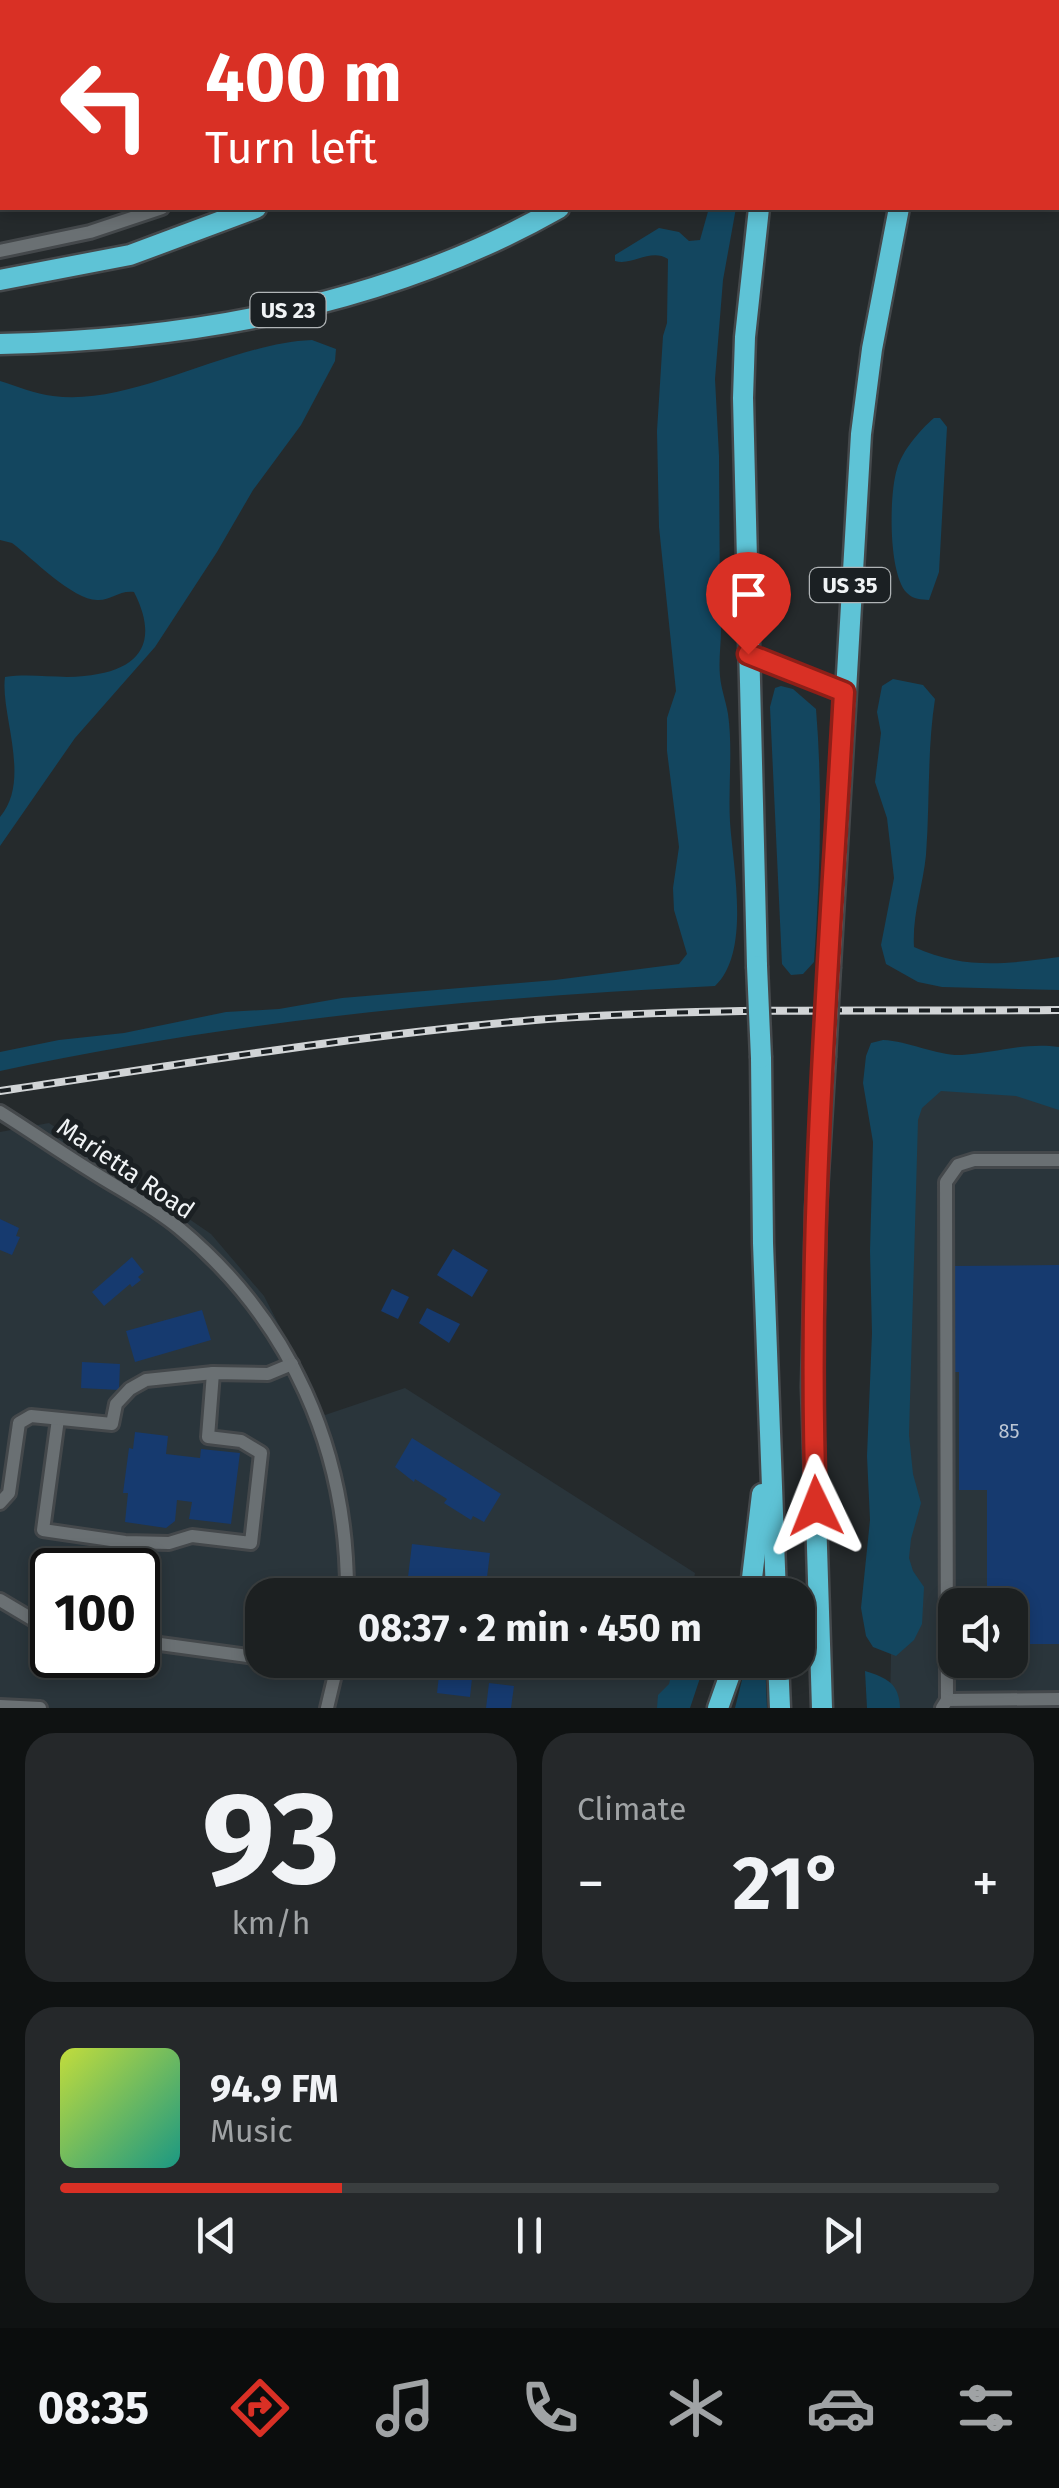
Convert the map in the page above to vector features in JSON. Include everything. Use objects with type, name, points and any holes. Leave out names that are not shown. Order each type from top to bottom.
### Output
[{"type":"highway","points":[[0,280],[130,255],[251,210]]},
{"type":"highway","name":"US 23","points":[[0,344],[180,332],[269,315],[416,272],[556,210]]},
{"type":"highway","points":[[759,210],[745,338],[743,398],[768,1437],[775,1578]]},
{"type":"highway","name":"US 35","points":[[826,1708],[812,1388],[816,1208],[862,434],[872,349],[899,210]]},
{"type":"highway","points":[[752,1578],[768,1437]]},
{"type":"highway","points":[[718,1708],[729,1678]]},
{"type":"highway","points":[[779,1678],[780,1708]]},
{"type":"street","points":[[0,251],[90,232],[156,210]]},
{"type":"street","points":[[748,654],[844,692]]},
{"type":"street","name":"Marietta Road","points":[[0,1112],[176,1226],[236,1283],[266,1321],[292,1364],[323,1433],[334,1470],[350,1578]]},
{"type":"street","points":[[1059,1160],[974,1160],[958,1165],[946,1182],[945,1704],[1059,1700]]},
{"type":"street","points":[[0,1503],[9,1492],[19,1423],[31,1416],[112,1424],[116,1404],[146,1380],[212,1373],[268,1374],[292,1364]]},
{"type":"street","points":[[58,1419],[43,1530],[125,1542],[169,1544],[192,1536],[251,1543],[261,1452],[241,1441],[208,1437],[212,1373]]},
{"type":"street","points":[[0,1600],[30,1618]]},
{"type":"street","points":[[160,1644],[245,1656]]},
{"type":"street","points":[[327,1708],[334,1678]]},
{"type":"street","points":[[0,1706],[40,1708]]},
{"type":"shaded area","points":[[708,210],[736,210],[723,280],[715,379],[720,668],[729,727],[730,822],[737,909],[733,952],[715,986],[355,1014],[177,1038],[0,1071],[0,1052],[226,1012],[679,964],[687,954],[674,910],[679,847],[667,751],[667,718],[676,691],[659,527],[657,431],[667,323],[668,259],[655,255],[622,262],[615,261],[615,255],[659,228],[679,232],[689,241],[700,240]]},
{"type":"shaded area","points":[[312,340],[336,349],[335,361],[301,425],[253,490],[155,647],[75,738],[0,846],[0,817],[14,785],[5,677],[84,676],[119,668],[140,651],[145,626],[134,592],[102,600],[87,598],[65,586],[12,543],[0,540],[0,381],[46,395],[83,397],[148,384],[248,352]]},
{"type":"shaded area","points":[[934,418],[940,418],[947,427],[939,572],[929,600],[912,597],[901,583],[893,552],[892,514],[899,462]]},
{"type":"shaded area","points":[[893,679],[923,685],[935,699],[926,855],[914,947],[968,962],[1059,957],[1059,990],[942,987],[918,982],[886,964],[881,945],[894,878],[887,818],[875,782],[881,733],[877,712],[882,686]]},
{"type":"shaded area","points":[[775,688],[793,689],[816,709],[819,772],[814,962],[803,974],[791,975],[782,964],[770,707]]},
{"type":"shaded area","points":[[883,1040],[952,1055],[1059,1047],[1059,1110],[1016,1096],[941,1091],[922,1108],[918,1120],[909,1435],[921,1503],[909,1558],[924,1587],[922,1624],[914,1640],[896,1656],[873,1647],[866,1636],[861,1608],[870,1520],[867,1456],[873,1142],[863,1083],[871,1043]]},
{"type":"shaded area","points":[[902,1085],[1059,1095],[1059,1708],[890,1708]]},
{"type":"shaded area","points":[[49,1123],[211,1234],[264,1296],[325,1415],[405,1388],[695,1573],[694,1578],[245,1578],[245,1678],[674,1678],[668,1708],[0,1708],[0,1132]]},
{"type":"shaded area","points":[[865,1671],[890,1683],[900,1708],[867,1708]]},
{"type":"shaded area","points":[[670,1678],[700,1678],[690,1708],[657,1708],[658,1695]]},
{"type":"shaded area","points":[[742,1678],[766,1678],[767,1708],[735,1708]]},
{"type":"building","points":[[0,1219],[19,1228],[16,1236],[20,1237],[12,1255],[0,1250]]},
{"type":"building","points":[[453,1249],[488,1270],[472,1297],[437,1275]]},
{"type":"building","points":[[132,1257],[144,1272],[138,1277],[141,1280],[132,1287],[130,1284],[104,1306],[92,1292]]},
{"type":"building","points":[[1059,1265],[1059,1644],[1028,1644],[1028,1588],[987,1588],[987,1490],[959,1490],[954,1266]]},
{"type":"building","points":[[392,1289],[409,1297],[398,1319],[381,1311]]},
{"type":"building","points":[[427,1308],[460,1324],[449,1343],[419,1323]]},
{"type":"building","points":[[202,1310],[211,1340],[135,1362],[126,1331]]},
{"type":"building","points":[[82,1362],[120,1364],[119,1390],[81,1388]]},
{"type":"building","points":[[135,1432],[168,1436],[166,1454],[200,1458],[201,1449],[240,1453],[231,1524],[189,1519],[192,1502],[177,1500],[175,1521],[166,1528],[125,1522],[128,1493],[123,1493]]},
{"type":"building","points":[[412,1438],[501,1494],[484,1522],[473,1516],[471,1520],[444,1503],[447,1499],[395,1467]]},
{"type":"building","points":[[412,1544],[490,1553],[487,1578],[408,1577]]},
{"type":"building","points":[[439,1678],[472,1678],[470,1697],[437,1693]]},
{"type":"building","points":[[489,1683],[514,1686],[511,1708],[486,1708]]},
{"type":"railway","points":[[0,1091],[334,1042],[535,1020],[731,1011],[1059,1010]]},
{"type":"route","points":[[748,654],[844,692],[816,1208],[812,1388],[816,1506]]}]
